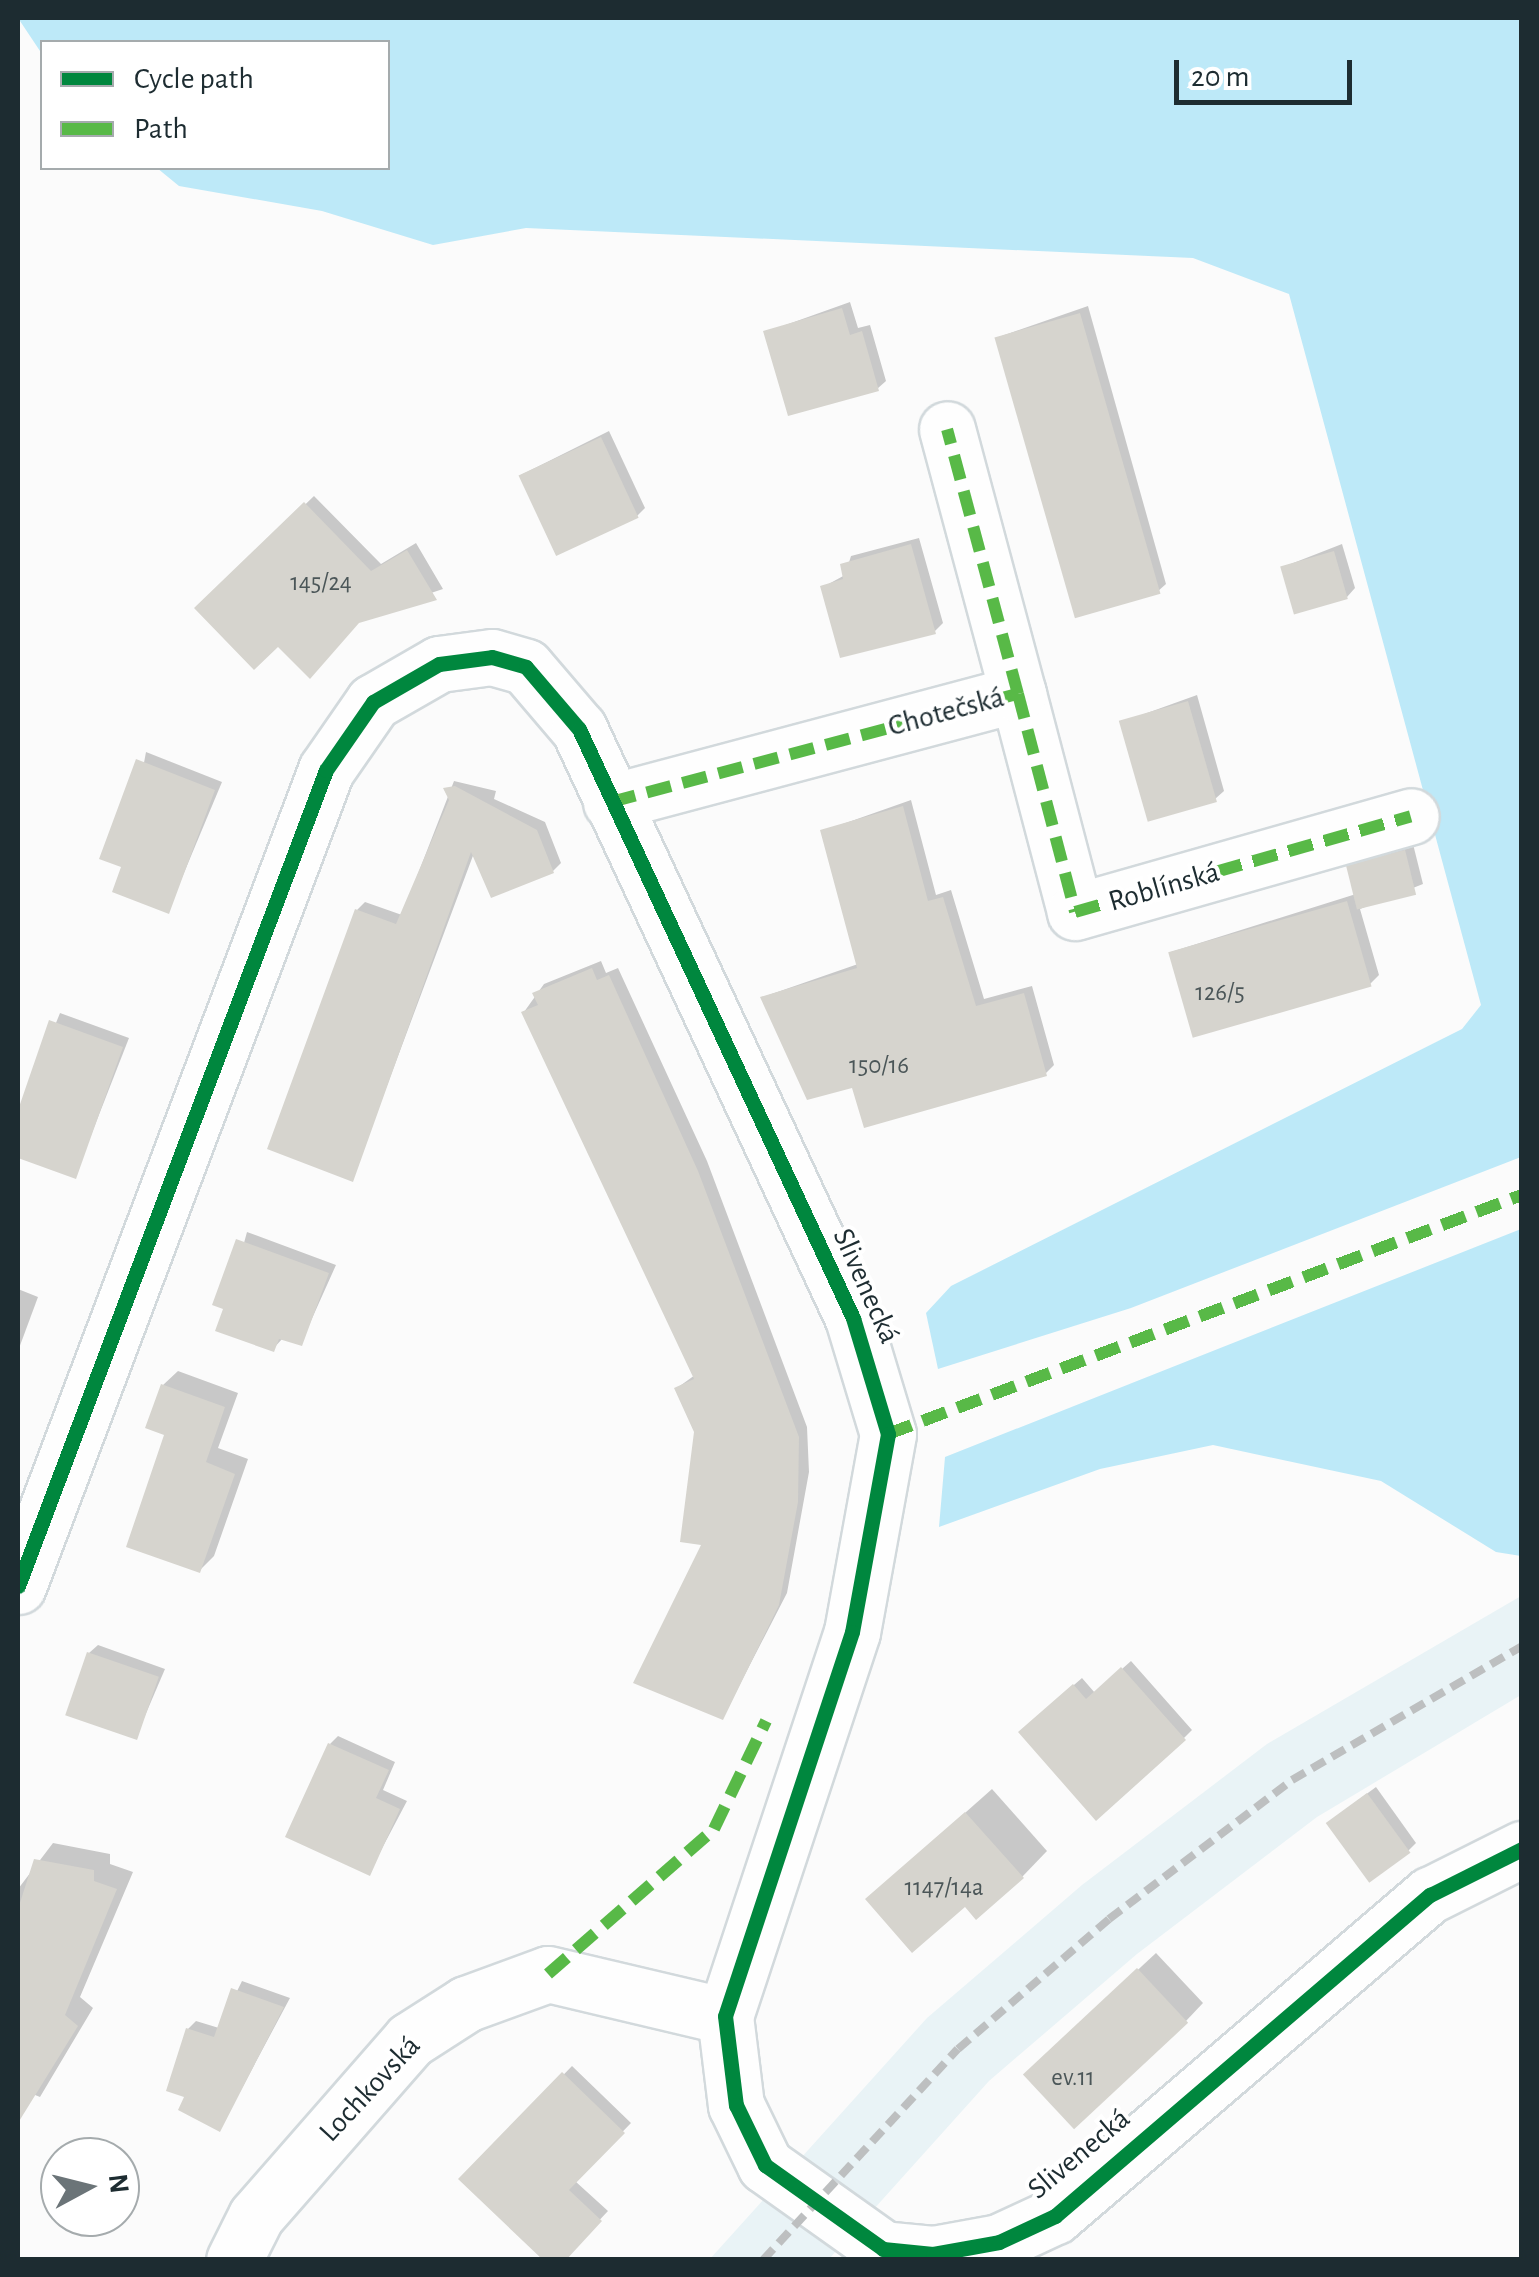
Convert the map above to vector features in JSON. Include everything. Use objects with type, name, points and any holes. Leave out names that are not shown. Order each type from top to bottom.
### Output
[{"type":"street","name":"Chotečská","points":[[611,802],[1018,694],[948,428]]},
{"type":"street","name":"Slivenecká","points":[[18,1586],[326,770],[373,702],[438,664],[492,657],[526,667],[579,729],[853,1318],[888,1434],[852,1632],[725,2016],[736,2105],[765,2166],[883,2249],[933,2254],[999,2242],[1055,2216],[1430,1895],[1522,1848]]},
{"type":"street","name":"Roblínská","points":[[1018,694],[1075,912],[1411,816]]},
{"type":"street","name":"Lochkovská","points":[[234,2260],[256,2216],[410,2040],[466,2004],[548,1974],[725,2016]]},
{"type":"shaded area","points":[[18,18],[1521,18],[1521,1157],[1131,1308],[938,1369],[926,1313],[951,1286],[1462,1029],[1481,1005],[1289,294],[1193,258],[526,228],[433,245],[322,211],[179,186],[159,170],[390,170],[390,40],[40,40],[40,51]]},
{"type":"shaded area","points":[[1521,1229],[1521,1556],[1496,1552],[1381,1481],[1213,1445],[1100,1469],[939,1527],[945,1457]]},
{"type":"shaded area","points":[[1521,1596],[1521,1695],[1317,1817],[1137,1954],[989,2081],[829,2259],[709,2260],[927,2018],[1082,1885],[1267,1744]]},
{"type":"building","points":[[842,308],[850,335],[862,331],[879,391],[788,416],[763,331]]},
{"type":"building","points":[[1080,313],[1160,594],[1075,618],[994,338]]},
{"type":"building","points":[[601,437],[639,518],[556,556],[519,475]]},
{"type":"building","points":[[304,502],[371,571],[407,550],[437,600],[359,623],[310,679],[278,647],[254,670],[194,608]]},
{"type":"building","points":[[911,544],[936,634],[840,658],[820,586],[843,579],[840,564]]},
{"type":"building","points":[[1334,551],[1348,599],[1294,614],[1280,566]]},
{"type":"building","points":[[1188,701],[1217,802],[1148,822],[1119,721]]},
{"type":"building","points":[[136,759],[215,790],[169,914],[112,892],[121,867],[99,859]]},
{"type":"building","points":[[455,786],[537,830],[554,873],[491,898],[471,852],[353,1182],[267,1149],[355,909],[396,924],[449,800],[443,788]]},
{"type":"building","points":[[903,806],[928,901],[943,897],[976,1006],[1024,993],[1047,1076],[864,1128],[852,1088],[807,1100],[760,997],[857,968],[820,830]]},
{"type":"building","points":[[1405,850],[1416,895],[1357,909],[1346,865]]},
{"type":"building","points":[[1347,901],[1372,987],[1193,1038],[1168,952]]},
{"type":"building","points":[[592,968],[597,980],[609,975],[698,1171],[799,1437],[798,1502],[779,1605],[723,1720],[633,1683],[701,1545],[680,1542],[694,1432],[674,1388],[694,1379],[521,1012],[538,1005],[532,993]]},
{"type":"building","points":[[49,1020],[123,1047],[76,1179],[18,1158],[18,1110]]},
{"type":"building","points":[[236,1239],[329,1273],[302,1346],[279,1339],[274,1352],[215,1331],[223,1309],[212,1305]]},
{"type":"building","points":[[161,1384],[225,1407],[206,1462],[235,1474],[200,1573],[126,1547],[164,1435],[145,1428]]},
{"type":"building","points":[[87,1652],[159,1677],[137,1740],[65,1715]]},
{"type":"building","points":[[1121,1667],[1186,1740],[1096,1821],[1018,1732],[1073,1684],[1086,1699]]},
{"type":"building","points":[[328,1743],[389,1770],[376,1798],[400,1809],[370,1876],[285,1837]]},
{"type":"building","points":[[1367,1793],[1410,1853],[1369,1883],[1326,1823]]},
{"type":"building","points":[[965,1812],[1024,1878],[976,1920],[965,1907],[912,1953],[865,1899]]},
{"type":"building","points":[[34,1859],[94,1870],[94,1881],[117,1889],[65,2015],[78,2026],[18,2123],[18,1909]]},
{"type":"building","points":[[1137,1968],[1188,2023],[1074,2129],[1023,2074]]},
{"type":"building","points":[[231,1988],[284,2007],[220,2132],[178,2110],[184,2097],[166,2091],[186,2028],[214,2037]]},
{"type":"building","points":[[562,2072],[625,2133],[569,2190],[602,2221],[566,2260],[543,2260],[458,2179]]},
{"type":"railway","points":[[763,2260],[958,2049],[1109,1919],[1292,1780],[1522,1646]]},
{"type":"marked path","points":[[611,802],[1018,694],[947,429]]},
{"type":"marked path","points":[[1018,694],[1075,912],[1411,816]]},
{"type":"marked path","points":[[888,1434],[1522,1195]]},
{"type":"marked path","points":[[548,1974],[714,1829],[766,1721]]},
{"type":"cycle path","points":[[18,1586],[326,770],[373,702],[439,664],[492,657],[526,667],[579,729],[853,1318],[888,1434],[852,1632],[725,2016],[736,2105],[765,2165],[883,2249],[933,2254],[999,2242],[1055,2216],[1430,1895],[1522,1849]]}]
